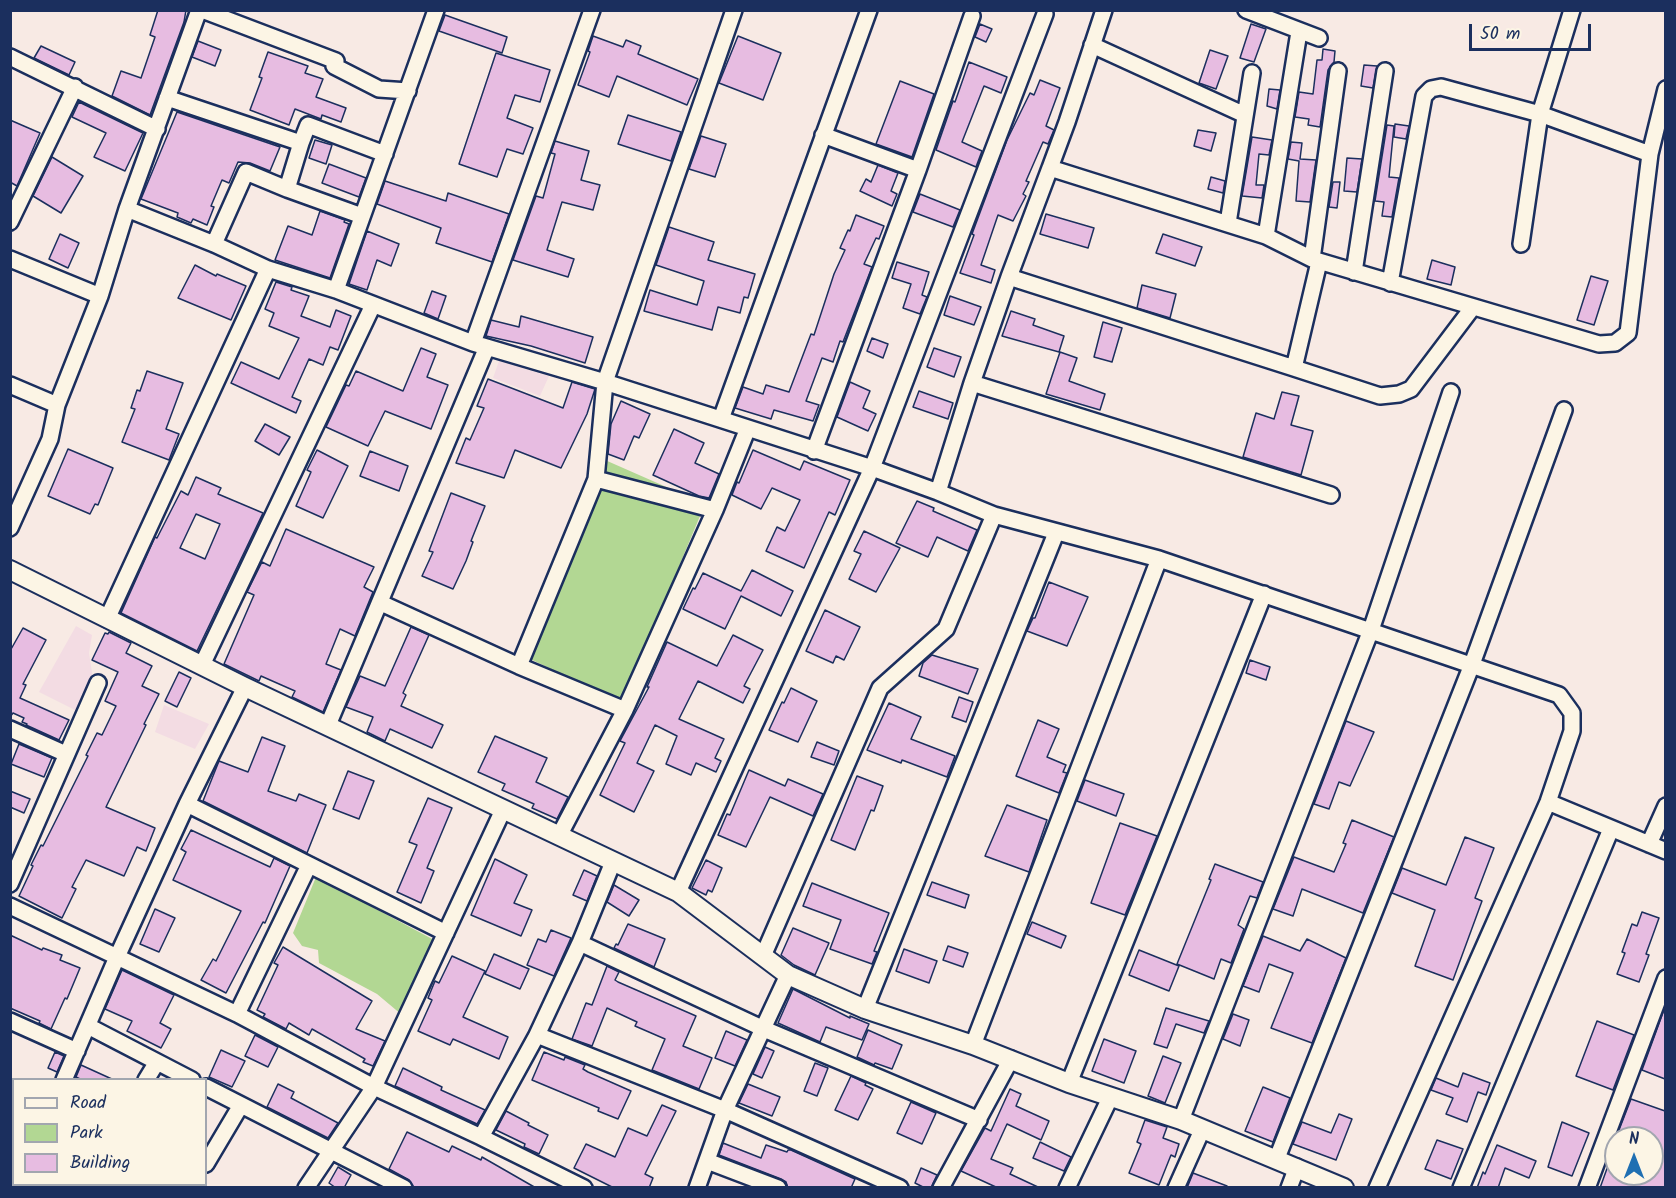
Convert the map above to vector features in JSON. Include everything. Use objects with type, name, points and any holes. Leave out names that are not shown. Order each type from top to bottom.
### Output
[{"type":"street","points":[[10,528],[50,439],[57,405],[100,296],[127,209],[200,10],[335,63],[379,89],[408,91]]},
{"type":"street","points":[[336,290],[436,10]]},
{"type":"street","points":[[328,726],[381,603],[480,345],[592,10]]},
{"type":"street","points":[[519,666],[596,479],[605,382],[734,10]]},
{"type":"street","points":[[721,419],[869,10]]},
{"type":"street","points":[[938,492],[972,383],[1067,122],[1104,10]]},
{"type":"street","points":[[1246,10],[1319,38]]},
{"type":"street","points":[[1521,244],[1540,114],[1572,10]]},
{"type":"street","points":[[678,892],[872,468],[1045,14]]},
{"type":"street","points":[[814,451],[918,170],[972,16]]},
{"type":"street","points":[[1266,236],[1299,32]]},
{"type":"street","points":[[1092,45],[1245,115]]},
{"type":"street","points":[[10,57],[75,87],[156,129]]},
{"type":"street","points":[[1294,368],[1315,260],[1338,71]]},
{"type":"street","points":[[1354,272],[1385,71]]},
{"type":"street","points":[[1228,223],[1252,73]]},
{"type":"street","points":[[10,222],[75,87]]},
{"type":"street","points":[[1390,283],[1424,96],[1431,89],[1441,87],[1540,114],[1650,154]]},
{"type":"street","points":[[1050,168],[1266,236],[1315,260],[1599,344],[1615,343],[1628,333],[1650,154],[1665,89]]},
{"type":"street","points":[[167,98],[301,143]]},
{"type":"street","points":[[287,189],[308,125],[385,154]]},
{"type":"street","points":[[823,135],[918,170]]},
{"type":"street","points":[[214,244],[246,172],[362,216]]},
{"type":"street","points":[[127,209],[214,244],[268,269],[336,290],[480,345],[605,382],[872,468],[994,515],[1160,559],[1371,630],[1471,667],[1559,695],[1572,713],[1572,731],[1548,802],[1377,1188]]},
{"type":"street","points":[[10,259],[100,296]]},
{"type":"street","points":[[107,619],[268,269]]},
{"type":"street","points":[[1009,277],[1380,396],[1399,394],[1411,389],[1473,307]]},
{"type":"street","points":[[202,665],[373,305]]},
{"type":"street","points":[[972,383],[1331,495]]},
{"type":"street","points":[[10,384],[57,405]]},
{"type":"street","points":[[1181,1120],[1371,630],[1450,392]]},
{"type":"street","points":[[1277,1158],[1471,667],[1564,410]]},
{"type":"street","points":[[559,836],[625,710],[748,428]]},
{"type":"street","points":[[596,479],[714,510]]},
{"type":"street","points":[[763,956],[880,688],[946,629],[994,515]]},
{"type":"street","points":[[865,1009],[1056,533]]},
{"type":"street","points":[[973,1045],[1160,559]]},
{"type":"street","points":[[10,570],[245,687],[678,892],[788,975],[865,1009],[973,1045],[1110,1098],[1181,1120],[1277,1158],[1344,1188]]},
{"type":"street","points":[[1069,1083],[1264,594]]},
{"type":"street","points":[[381,603],[519,666],[625,710]]},
{"type":"street","points":[[10,884],[98,683]]},
{"type":"street","points":[[65,1078],[117,957],[245,687]]},
{"type":"street","points":[[10,729],[66,754]]},
{"type":"street","points":[[1548,802],[1665,851]]},
{"type":"street","points":[[188,804],[446,933]]},
{"type":"street","points":[[1649,844],[1665,806]]},
{"type":"street","points":[[306,1188],[374,1088],[503,810]]},
{"type":"street","points":[[1461,1188],[1611,829]]},
{"type":"street","points":[[481,1137],[537,1035],[580,943],[613,862]]},
{"type":"street","points":[[237,1014],[309,865]]},
{"type":"street","points":[[10,906],[237,1014],[374,1088],[584,1188]]},
{"type":"street","points":[[580,943],[764,1029],[979,1120]]},
{"type":"street","points":[[697,1188],[725,1110],[788,975]]},
{"type":"street","points":[[1587,1188],[1665,978]]},
{"type":"street","points":[[12,1026],[77,1051]]},
{"type":"street","points":[[88,1026],[188,1078]]},
{"type":"street","points":[[537,1035],[725,1110],[900,1188]]},
{"type":"street","points":[[941,1188],[1011,1059]]},
{"type":"street","points":[[147,1078],[157,1062]]},
{"type":"street","points":[[207,1088],[404,1188]]},
{"type":"street","points":[[1067,1188],[1110,1098]]},
{"type":"street","points":[[207,1162],[241,1105]]},
{"type":"street","points":[[1176,1188],[1202,1130]]},
{"type":"street","points":[[707,1161],[778,1188]]},
{"type":"street","points":[[1289,1188],[1297,1167]]},
{"type":"shaded area","points":[[499,361],[549,376],[540,396],[493,378]]},
{"type":"shaded area","points":[[76,626],[92,635],[89,653],[93,679],[77,711],[39,692]]},
{"type":"shaded area","points":[[164,705],[209,724],[195,749],[155,732]]},
{"type":"green space","points":[[605,460],[705,504],[622,703],[526,657]]},
{"type":"green space","points":[[316,877],[436,941],[402,1015],[377,994],[319,963],[318,950],[302,946],[293,933]]},
{"type":"building","points":[[158,10],[186,10],[184,22],[150,115],[112,96],[121,71],[141,78],[155,37],[150,35]]},
{"type":"building","points":[[445,15],[507,37],[502,53],[439,31]]},
{"type":"building","points":[[980,24],[992,29],[986,42],[975,37]]},
{"type":"building","points":[[1251,24],[1266,29],[1254,62],[1240,58]]},
{"type":"building","points":[[593,36],[623,47],[626,40],[641,46],[638,54],[698,79],[687,105],[617,76],[609,97],[578,85],[590,52],[588,51]]},
{"type":"building","points":[[738,36],[781,53],[763,100],[719,83]]},
{"type":"building","points":[[198,41],[221,50],[215,66],[192,57]]},
{"type":"building","points":[[41,46],[75,62],[69,75],[34,58]]},
{"type":"building","points":[[1323,49],[1335,51],[1334,62],[1328,70],[1320,127],[1308,125],[1309,119],[1295,117],[1299,92],[1313,94],[1317,60],[1322,60]]},
{"type":"building","points":[[1210,50],[1228,56],[1216,89],[1199,83]]},
{"type":"building","points":[[268,52],[308,66],[305,73],[323,79],[316,97],[346,108],[341,122],[322,115],[321,119],[295,109],[289,125],[250,110],[262,78],[259,77]]},
{"type":"building","points":[[496,53],[550,70],[540,102],[515,95],[507,118],[533,128],[523,154],[507,149],[497,177],[459,164]]},
{"type":"building","points":[[969,62],[1007,77],[1001,93],[984,86],[962,142],[982,151],[976,167],[936,150]]},
{"type":"building","points":[[1364,65],[1377,66],[1373,88],[1361,86]]},
{"type":"building","points":[[1040,80],[1060,88],[1046,126],[1054,130],[1048,144],[1043,142],[1026,181],[1029,182],[1023,194],[1026,196],[1013,221],[998,215],[981,265],[995,270],[991,283],[960,273],[1007,140],[1030,93],[1034,95]]},
{"type":"building","points":[[900,81],[934,94],[912,157],[876,144]]},
{"type":"building","points":[[1269,89],[1280,90],[1277,109],[1267,106]]},
{"type":"building","points":[[79,102],[143,133],[125,171],[94,157],[106,133],[72,117]]},
{"type":"building","points":[[177,112],[280,147],[270,171],[250,163],[238,162],[229,183],[222,180],[211,206],[214,207],[207,225],[193,219],[191,223],[177,217],[178,213],[141,199]]},
{"type":"building","points":[[628,115],[681,132],[671,161],[618,144]]},
{"type":"building","points":[[10,120],[40,133],[17,186],[10,182]]},
{"type":"building","points":[[1395,124],[1409,126],[1406,139],[1394,137]]},
{"type":"building","points":[[1387,125],[1394,126],[1389,177],[1399,178],[1392,217],[1382,216],[1384,202],[1375,201]]},
{"type":"building","points":[[1198,130],[1216,133],[1211,151],[1194,146]]},
{"type":"building","points":[[701,136],[726,144],[715,177],[689,169]]},
{"type":"building","points":[[1252,137],[1272,140],[1269,155],[1259,154],[1256,185],[1264,185],[1262,198],[1242,196]]},
{"type":"building","points":[[315,140],[332,145],[326,164],[309,158]]},
{"type":"building","points":[[555,141],[589,151],[581,180],[600,185],[593,210],[562,202],[547,250],[574,259],[568,277],[513,260],[536,196],[543,198],[555,154],[551,153]]},
{"type":"building","points":[[1291,142],[1302,143],[1300,159],[1316,160],[1310,202],[1296,201],[1299,161],[1288,159]]},
{"type":"building","points":[[52,157],[83,176],[61,213],[33,196]]},
{"type":"building","points":[[1347,158],[1362,159],[1357,192],[1344,191]]},
{"type":"building","points":[[329,164],[366,178],[359,197],[322,183]]},
{"type":"building","points":[[878,165],[898,173],[891,191],[897,194],[892,206],[860,191],[866,179],[871,182]]},
{"type":"building","points":[[1211,177],[1225,181],[1223,193],[1208,189]]},
{"type":"building","points":[[385,181],[446,201],[448,193],[509,214],[492,262],[436,243],[441,228],[377,204]]},
{"type":"building","points":[[1333,182],[1340,182],[1337,208],[1329,207]]},
{"type":"building","points":[[920,194],[960,210],[953,227],[913,212]]},
{"type":"building","points":[[320,211],[345,220],[344,222],[349,224],[330,278],[275,260],[288,226],[312,235]]},
{"type":"building","points":[[1046,214],[1094,228],[1088,248],[1040,234]]},
{"type":"building","points":[[856,215],[884,226],[864,264],[872,267],[843,342],[840,341],[833,362],[822,358],[806,401],[819,405],[813,421],[774,410],[771,419],[735,408],[743,387],[763,394],[766,385],[789,392],[811,334],[814,335],[834,274],[845,250],[840,248]]},
{"type":"building","points":[[669,227],[714,242],[708,260],[755,274],[748,298],[744,297],[740,313],[718,307],[712,330],[644,311],[650,290],[697,305],[704,281],[656,265]]},
{"type":"building","points":[[367,231],[399,244],[391,266],[377,260],[367,290],[349,284]]},
{"type":"building","points":[[60,234],[79,243],[68,268],[49,259]]},
{"type":"building","points":[[1163,234],[1202,247],[1195,266],[1156,253]]},
{"type":"building","points":[[1432,260],[1455,267],[1451,285],[1427,279]]},
{"type":"building","points":[[897,262],[929,272],[922,295],[927,297],[920,314],[903,308],[911,284],[892,278]]},
{"type":"building","points":[[195,265],[216,276],[217,274],[246,286],[231,320],[178,298]]},
{"type":"building","points":[[1591,276],[1608,281],[1594,325],[1577,320]]},
{"type":"building","points":[[276,282],[309,296],[301,316],[330,327],[336,310],[351,316],[338,350],[330,347],[323,365],[309,359],[292,397],[301,401],[296,413],[231,383],[241,362],[279,379],[299,338],[269,326],[274,313],[265,309]]},
{"type":"building","points":[[1142,285],[1176,294],[1170,318],[1137,308]]},
{"type":"building","points":[[432,291],[446,296],[438,319],[424,313]]},
{"type":"building","points":[[950,296],[981,307],[974,325],[944,315]]},
{"type":"building","points":[[1011,311],[1035,319],[1033,325],[1064,336],[1059,352],[1002,336]]},
{"type":"building","points":[[521,316],[593,337],[585,363],[531,346],[486,336],[491,320],[519,327]]},
{"type":"building","points":[[1103,322],[1122,328],[1112,362],[1094,357]]},
{"type":"building","points":[[872,338],[888,344],[883,358],[867,351]]},
{"type":"building","points":[[421,348],[436,354],[427,377],[448,385],[431,429],[385,411],[368,446],[326,427],[346,385],[349,386],[356,371],[403,391]]},
{"type":"building","points":[[934,348],[961,357],[954,377],[927,367]]},
{"type":"building","points":[[1060,352],[1077,358],[1069,381],[1105,394],[1100,410],[1046,394]]},
{"type":"building","points":[[147,371],[183,383],[166,429],[179,434],[169,460],[122,442],[135,409],[131,408],[137,390],[140,391]]},
{"type":"building","points":[[488,379],[563,408],[572,382],[595,389],[587,414],[561,468],[515,450],[504,478],[456,463],[466,438],[470,440],[484,408],[477,406]]},
{"type":"building","points":[[850,382],[870,391],[863,408],[876,414],[868,431],[837,417]]},
{"type":"building","points":[[919,391],[953,403],[948,419],[913,407]]},
{"type":"building","points":[[1282,392],[1299,396],[1291,425],[1313,431],[1301,475],[1243,457],[1256,413],[1274,419]]},
{"type":"building","points":[[621,401],[650,414],[639,438],[634,436],[624,460],[608,454],[611,424]]},
{"type":"building","points":[[265,424],[290,437],[279,455],[255,441]]},
{"type":"building","points":[[674,429],[704,443],[695,463],[719,474],[709,498],[699,496],[653,475]]},
{"type":"building","points":[[68,449],[113,468],[98,505],[95,504],[90,514],[48,496]]},
{"type":"building","points":[[317,450],[348,466],[323,518],[296,506],[311,472],[307,470]]},
{"type":"building","points":[[753,450],[800,470],[804,461],[850,480],[835,515],[829,512],[804,568],[766,551],[777,527],[785,531],[800,500],[772,488],[761,509],[732,495]]},
{"type":"building","points":[[370,451],[408,466],[399,491],[360,476]]},
{"type":"building","points":[[196,477],[221,488],[218,494],[263,513],[197,651],[121,613],[155,537],[157,538],[181,491],[188,495]],"holes":[[[196,514],[220,524],[205,559],[180,548]]]},
{"type":"building","points":[[451,493],[485,506],[471,541],[473,542],[466,561],[453,589],[422,576],[433,552],[429,551]]},
{"type":"building","points":[[917,501],[934,508],[933,511],[977,530],[968,551],[937,537],[928,557],[896,543]]},
{"type":"building","points":[[286,529],[374,567],[364,587],[373,592],[355,636],[340,629],[326,664],[341,670],[323,712],[292,697],[295,691],[261,676],[259,681],[224,664],[254,595],[247,592],[262,562],[270,566]]},
{"type":"building","points":[[864,531],[900,548],[876,592],[849,579],[861,554],[854,551]]},
{"type":"building","points":[[752,570],[793,591],[781,616],[741,596],[725,629],[683,609],[703,573],[741,591]]},
{"type":"building","points":[[1049,582],[1088,597],[1067,646],[1027,631],[1035,618]]},
{"type":"building","points":[[825,610],[860,627],[844,660],[836,656],[833,663],[806,651]]},
{"type":"building","points":[[411,627],[429,635],[403,693],[406,695],[401,706],[443,725],[432,748],[390,729],[385,741],[367,732],[373,717],[346,707],[360,676],[385,686]]},
{"type":"building","points":[[23,628],[46,640],[23,684],[26,685],[20,698],[69,720],[59,740],[26,725],[22,722],[24,718],[13,713],[10,717],[10,651]]},
{"type":"building","points":[[109,632],[131,643],[126,653],[152,666],[142,686],[159,694],[106,807],[155,828],[146,851],[137,847],[124,876],[86,860],[72,887],[76,889],[62,918],[19,896],[33,866],[31,865],[41,845],[43,846],[88,756],[86,755],[97,733],[102,735],[116,706],[105,701],[118,672],[92,660],[105,633]]},
{"type":"building","points":[[733,635],[763,650],[744,686],[750,689],[743,703],[698,681],[679,719],[724,739],[715,758],[721,761],[716,772],[696,763],[691,775],[666,764],[677,736],[655,725],[637,763],[654,771],[634,812],[600,795],[625,743],[620,741],[649,687],[647,687],[667,642],[717,666]]},
{"type":"building","points":[[932,655],[978,669],[968,694],[919,676],[923,663]]},
{"type":"building","points":[[1250,660],[1270,667],[1266,680],[1246,673]]},
{"type":"building","points":[[179,672],[191,678],[177,707],[165,701]]},
{"type":"building","points":[[791,688],[817,701],[798,742],[769,730]]},
{"type":"building","points":[[959,697],[973,702],[966,722],[952,717]]},
{"type":"building","points":[[889,703],[921,717],[911,739],[955,756],[947,777],[867,750]]},
{"type":"building","points":[[1038,720],[1059,729],[1047,757],[1066,765],[1063,772],[1067,773],[1059,793],[1016,776]]},
{"type":"building","points":[[1346,721],[1374,732],[1350,786],[1339,782],[1329,809],[1314,804]]},
{"type":"building","points":[[495,736],[547,758],[536,782],[568,797],[557,819],[532,808],[534,804],[502,790],[505,784],[478,772]]},
{"type":"building","points":[[262,737],[285,746],[268,791],[296,801],[299,794],[326,805],[307,853],[203,801],[219,761],[248,772]]},
{"type":"building","points":[[817,742],[839,751],[834,765],[811,757]]},
{"type":"building","points":[[19,744],[52,758],[44,777],[11,764]]},
{"type":"building","points":[[749,770],[785,786],[788,779],[823,794],[813,816],[770,797],[746,847],[718,835],[727,814],[730,815]]},
{"type":"building","points":[[348,771],[374,781],[359,819],[333,809]]},
{"type":"building","points":[[857,776],[883,786],[855,850],[831,840]]},
{"type":"building","points":[[1085,780],[1124,794],[1116,816],[1077,801]]},
{"type":"building","points":[[10,791],[30,799],[24,813],[10,807]]},
{"type":"building","points":[[428,798],[452,808],[427,868],[434,871],[421,903],[397,892],[417,845],[409,842]]},
{"type":"building","points":[[1007,805],[1047,820],[1029,872],[985,856]]},
{"type":"building","points":[[1352,820],[1394,837],[1363,913],[1302,889],[1293,916],[1273,909],[1294,857],[1334,872],[1346,844],[1343,843]]},
{"type":"building","points":[[1120,823],[1157,836],[1125,915],[1091,903]]},
{"type":"building","points":[[191,830],[270,867],[274,858],[290,866],[265,923],[263,922],[226,993],[201,980],[213,959],[216,961],[241,911],[173,880],[186,852],[181,849]]},
{"type":"building","points":[[1465,837],[1494,848],[1475,898],[1482,901],[1453,980],[1415,966],[1435,910],[1392,893],[1402,868],[1446,885]]},
{"type":"building","points":[[495,859],[527,875],[514,903],[532,910],[521,936],[471,915]]},
{"type":"building","points":[[706,860],[722,868],[712,892],[708,890],[706,895],[692,888]]},
{"type":"building","points":[[1215,864],[1263,882],[1257,898],[1250,896],[1238,925],[1244,929],[1231,963],[1221,959],[1214,979],[1177,964],[1211,880],[1209,879]]},
{"type":"building","points":[[584,870],[597,876],[587,901],[573,895]]},
{"type":"building","points":[[932,882],[969,895],[965,908],[927,895]]},
{"type":"building","points":[[812,883],[889,913],[874,951],[877,952],[872,964],[830,949],[841,920],[803,906]]},
{"type":"building","points":[[614,885],[639,900],[629,916],[607,902]]},
{"type":"building","points":[[155,909],[175,918],[159,952],[140,944]]},
{"type":"building","points":[[1642,912],[1659,918],[1639,982],[1617,974],[1632,924],[1637,926]]},
{"type":"building","points":[[1032,922],[1066,936],[1061,948],[1027,934]]},
{"type":"building","points":[[628,924],[665,939],[654,967],[614,948],[616,944],[618,945]]},
{"type":"building","points":[[793,928],[829,943],[815,975],[794,965],[781,955]]},
{"type":"building","points":[[551,930],[571,938],[554,976],[527,965],[538,939],[546,942]]},
{"type":"building","points":[[10,935],[42,950],[43,948],[62,955],[60,960],[80,968],[51,1029],[39,1023],[40,1021],[10,1008]]},
{"type":"building","points":[[1263,936],[1300,951],[1307,939],[1346,958],[1312,1043],[1271,1028],[1293,973],[1269,964],[1259,992],[1243,986]]},
{"type":"building","points":[[948,946],[968,953],[963,967],[943,960]]},
{"type":"building","points":[[283,947],[372,1001],[356,1029],[385,1041],[373,1066],[363,1062],[365,1059],[312,1029],[309,1035],[289,1023],[286,1029],[263,1017],[265,1014],[257,1010],[278,965],[274,963]]},
{"type":"building","points":[[904,949],[937,961],[929,983],[896,971]]},
{"type":"building","points":[[1139,950],[1179,966],[1169,991],[1129,975]]},
{"type":"building","points":[[494,954],[529,969],[520,989],[485,974]]},
{"type":"building","points":[[452,956],[485,971],[463,1017],[508,1037],[499,1059],[453,1039],[450,1045],[418,1031],[432,1000],[428,998],[435,981],[439,983]]},
{"type":"building","points":[[607,966],[619,972],[615,980],[618,982],[696,1016],[683,1046],[712,1058],[699,1089],[652,1070],[665,1039],[635,1026],[637,1022],[607,1008],[592,1046],[572,1039],[586,1003],[592,1005]]},
{"type":"building","points":[[122,970],[174,995],[160,1023],[171,1029],[161,1048],[127,1031],[132,1021],[105,1009]]},
{"type":"building","points":[[793,989],[850,1018],[850,1016],[869,1024],[862,1040],[826,1027],[820,1042],[778,1023]]},
{"type":"building","points":[[1665,1007],[1665,1079],[1642,1070]]},
{"type":"building","points":[[1166,1008],[1209,1021],[1204,1033],[1176,1024],[1167,1048],[1154,1044]]},
{"type":"building","points":[[1233,1014],[1249,1020],[1240,1046],[1223,1039]]},
{"type":"building","points":[[1597,1021],[1634,1035],[1613,1090],[1576,1076]]},
{"type":"building","points":[[868,1030],[902,1045],[892,1069],[875,1063],[874,1065],[857,1057]]},
{"type":"building","points":[[726,1031],[747,1040],[735,1066],[715,1058]]},
{"type":"building","points":[[255,1035],[278,1047],[268,1067],[245,1056]]},
{"type":"building","points":[[1104,1039],[1136,1051],[1124,1083],[1092,1071]]},
{"type":"building","points":[[765,1047],[774,1051],[762,1078],[753,1074]]},
{"type":"building","points":[[221,1050],[245,1061],[232,1087],[209,1077]]},
{"type":"building","points":[[55,1052],[64,1056],[57,1072],[48,1068]]},
{"type":"building","points":[[544,1052],[585,1065],[583,1069],[588,1072],[631,1091],[618,1119],[598,1111],[599,1108],[532,1080]]},
{"type":"building","points":[[1163,1056],[1181,1063],[1165,1103],[1148,1096]]},
{"type":"building","points":[[815,1063],[828,1068],[817,1096],[804,1091]]},
{"type":"building","points":[[81,1065],[110,1078],[78,1078],[76,1077]]},
{"type":"building","points":[[403,1068],[442,1087],[441,1090],[485,1110],[477,1124],[395,1086]]},
{"type":"building","points":[[1463,1073],[1490,1083],[1486,1095],[1478,1092],[1467,1122],[1446,1114],[1453,1098],[1431,1090],[1436,1078],[1458,1087]]},
{"type":"building","points":[[851,1076],[873,1089],[858,1120],[835,1110]]},
{"type":"building","points":[[278,1084],[294,1092],[291,1098],[338,1123],[328,1138],[267,1107]]},
{"type":"building","points":[[748,1084],[780,1097],[772,1116],[739,1103]]},
{"type":"building","points":[[1263,1087],[1290,1098],[1273,1142],[1245,1131]]},
{"type":"building","points":[[1010,1089],[1021,1094],[1016,1106],[1049,1121],[1041,1140],[1007,1124],[991,1159],[1013,1168],[1010,1174],[1040,1188],[998,1188],[961,1171],[985,1128],[991,1131]]},
{"type":"building","points":[[1631,1099],[1665,1111],[1665,1188],[1600,1188],[1604,1177],[1604,1186],[1664,1186],[1664,1126],[1620,1126]]},
{"type":"building","points":[[911,1102],[936,1113],[922,1144],[897,1133]]},
{"type":"building","points":[[662,1105],[676,1111],[645,1174],[653,1178],[649,1188],[614,1188],[574,1168],[586,1144],[615,1157],[628,1128],[647,1136]]},
{"type":"building","points":[[506,1111],[548,1135],[539,1154],[524,1147],[525,1144],[496,1130]]},
{"type":"building","points":[[1339,1114],[1352,1119],[1336,1160],[1293,1144],[1302,1122],[1331,1133]]},
{"type":"building","points":[[1145,1120],[1167,1127],[1163,1138],[1179,1144],[1175,1157],[1171,1155],[1159,1185],[1129,1173],[1141,1144],[1137,1142]]},
{"type":"building","points":[[1562,1122],[1589,1133],[1572,1176],[1548,1167]]},
{"type":"building","points":[[407,1132],[449,1152],[452,1146],[481,1160],[482,1157],[536,1188],[414,1188],[409,1180],[389,1169]]},
{"type":"building","points":[[1437,1140],[1463,1149],[1451,1179],[1425,1169]]},
{"type":"building","points":[[1040,1142],[1071,1157],[1064,1171],[1033,1158]]},
{"type":"building","points":[[723,1143],[761,1158],[766,1145],[787,1152],[791,1150],[855,1179],[851,1188],[788,1188],[786,1182],[781,1179],[719,1155]]},
{"type":"building","points":[[1497,1145],[1536,1161],[1529,1178],[1505,1168],[1498,1188],[1477,1188],[1483,1172],[1485,1174]]},
{"type":"building","points":[[338,1167],[351,1175],[344,1188],[336,1188],[329,1183]]},
{"type":"building","points":[[921,1168],[937,1175],[931,1188],[915,1183]]},
{"type":"building","points":[[1193,1173],[1227,1186],[1227,1188],[1187,1188]]}]
